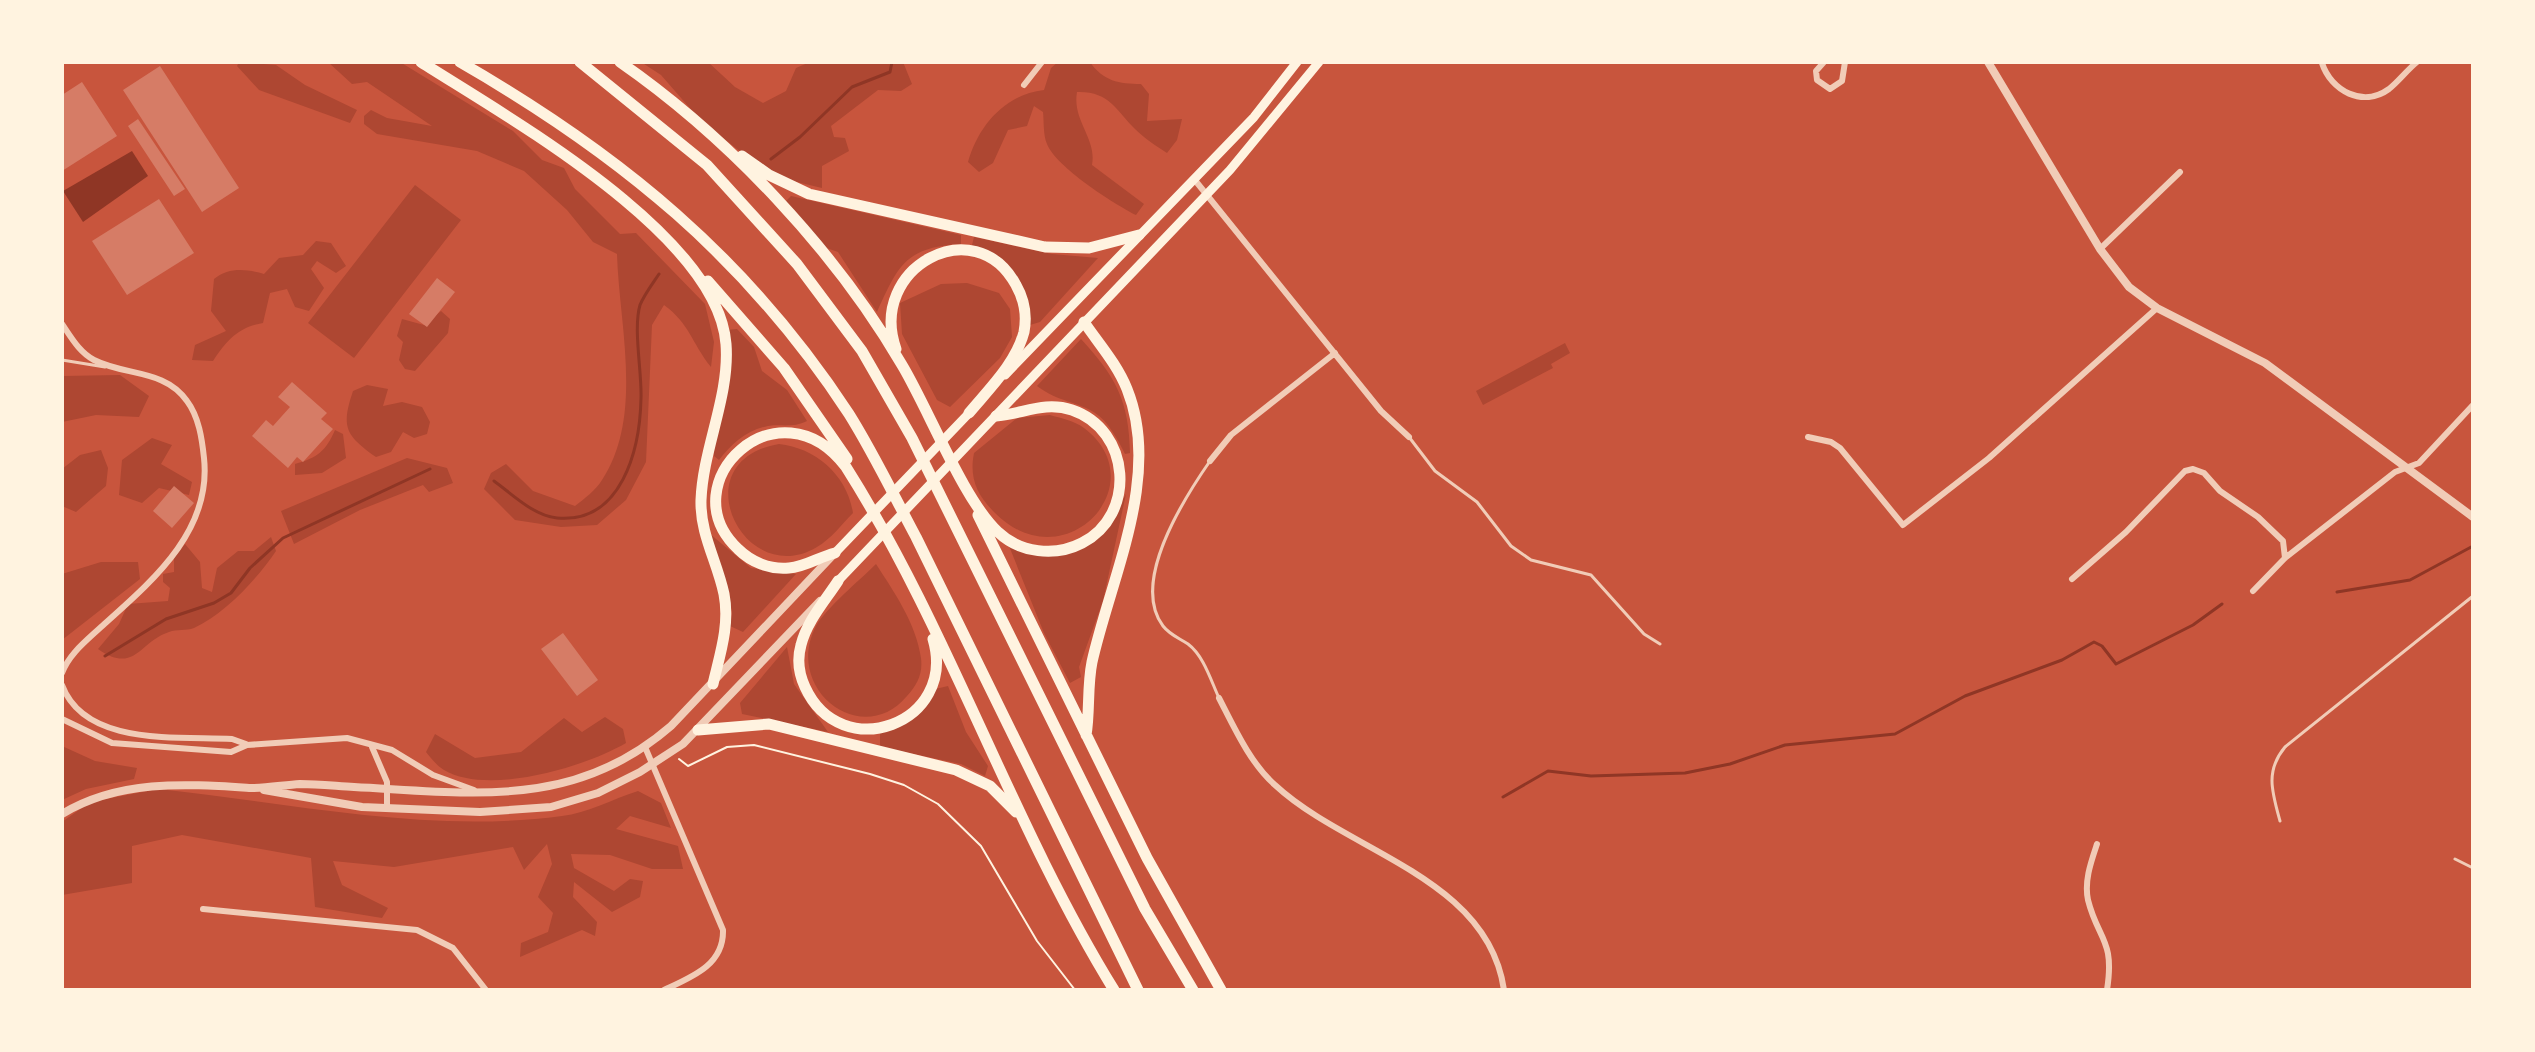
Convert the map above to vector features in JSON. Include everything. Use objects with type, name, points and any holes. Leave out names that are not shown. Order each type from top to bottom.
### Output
[{"type":"highway","points":[[421,62],[534,134],[605,185],[733,305],[784,368],[850,464],[862,493],[965,691],[1030,830],[1114,990]]},
{"type":"highway","points":[[460,62],[568,127],[617,163],[713,247],[799,345],[849,415],[881,469],[1138,990]]},
{"type":"highway","points":[[580,62],[667,130],[754,213],[831,306],[912,438],[1145,909],[1193,990]]},
{"type":"highway","points":[[620,62],[769,175],[829,200],[1060,249],[1089,248],[1139,235]]},
{"type":"highway","points":[[692,117],[794,221],[841,279],[900,361],[966,485],[981,523],[1147,858],[1221,990]]},
{"type":"highway","points":[[900,361],[894,345],[890,314],[896,291],[911,269],[947,251],[973,252],[996,262],[1013,279],[1022,299],[1024,332],[1009,363],[969,413]]},
{"type":"highway","points":[[689,265],[717,305],[726,347],[701,502],[706,540],[725,608],[724,639],[713,684]]},
{"type":"highway","points":[[1084,322],[1127,387],[1135,414],[1139,453],[1133,504],[1092,662],[1086,736]]},
{"type":"highway","points":[[966,485],[1000,534],[1033,550],[1058,551],[1083,543],[1101,528],[1114,509],[1121,487],[1117,454],[1106,435],[1087,417],[1048,406],[996,416]]},
{"type":"highway","points":[[835,553],[788,568],[750,559],[732,544],[718,514],[717,492],[724,470],[736,453],[757,438],[794,432],[808,435],[830,448],[862,493]]},
{"type":"highway","points":[[838,581],[806,632],[799,668],[816,706],[849,727],[879,729],[893,725],[918,710],[932,689],[936,648],[915,594]]},
{"type":"highway","points":[[698,730],[769,724],[956,770],[990,786],[1030,830]]},
{"type":"main road","points":[[835,553],[1254,117],[1297,62]]},
{"type":"main road","points":[[838,581],[1208,193],[1319,62]]},
{"type":"street","points":[[1024,85],[1042,62]]},
{"type":"street","points":[[1824,62],[1816,71],[1817,80],[1830,89],[1842,81],[1845,62]]},
{"type":"street","points":[[1988,62],[2100,249],[2129,287],[2157,308],[2255,356],[2473,517]]},
{"type":"street","points":[[2322,63],[2329,79],[2342,91],[2367,97],[2391,87],[2417,62]]},
{"type":"street","points":[[2100,249],[2180,172]]},
{"type":"street","points":[[1193,178],[1381,411],[1409,437]]},
{"type":"street","points":[[1808,437],[1831,442],[1840,448],[1903,525],[1989,458],[2157,308]]},
{"type":"street","points":[[62,324],[86,355],[167,382],[191,407],[204,456],[203,503],[195,523],[163,567],[68,659],[62,673]]},
{"type":"street","points":[[1210,461],[1231,435],[1335,353]]},
{"type":"street","points":[[2253,591],[2285,558],[2407,466],[2419,463],[2473,405]]},
{"type":"street","points":[[2072,579],[2126,532],[2185,471],[2193,469],[2204,473],[2220,491],[2258,517],[2283,541],[2285,558]]},
{"type":"street","points":[[62,814],[98,797],[155,785],[256,788],[300,784],[456,794],[513,793],[546,789],[592,776],[645,747],[713,684],[835,553]]},
{"type":"street","points":[[256,788],[300,799],[387,808],[504,813],[551,807],[598,793],[654,764],[698,730],[838,581]]},
{"type":"street","points":[[62,685],[79,711],[110,729],[232,739],[247,745]]},
{"type":"street","points":[[1219,698],[1254,760],[1272,783],[1347,835],[1439,891],[1460,908],[1496,958],[1504,990]]},
{"type":"street","points":[[62,719],[100,739],[127,745],[231,752],[247,745],[347,738],[392,750],[433,775],[461,786],[513,793]]},
{"type":"street","points":[[372,747],[388,789],[387,808]]},
{"type":"street","points":[[645,747],[723,930],[722,947],[711,964],[664,990]]},
{"type":"street","points":[[2097,844],[2087,890],[2088,901],[2106,939],[2111,966],[2107,990]]},
{"type":"street","points":[[203,909],[417,930],[453,948],[486,990]]},
{"type":"lane","points":[[62,360],[128,370]]},
{"type":"lane","points":[[1409,437],[1435,471],[1477,502],[1511,546],[1531,560],[1591,575],[1644,634],[1660,644]]},
{"type":"lane","points":[[1210,461],[1171,522],[1157,571],[1154,608],[1162,626],[1199,656],[1219,698]]},
{"type":"lane","points":[[2280,821],[2270,784],[2274,761],[2285,747],[2473,596]]},
{"type":"lane","points":[[2455,859],[2473,868]]},
{"type":"path","points":[[679,759],[688,766],[727,747],[754,745],[881,777],[938,804],[981,846],[1037,941],[1075,990]]},
{"type":"shaded area","points":[[239,62],[276,65],[305,85],[357,110],[350,123],[259,90],[237,66]]},
{"type":"shaded area","points":[[328,62],[400,62],[513,131],[542,160],[564,168],[575,189],[620,234],[636,233],[705,304],[714,342],[711,367],[685,326],[664,305],[652,325],[646,462],[626,500],[597,525],[561,527],[515,520],[484,489],[491,473],[506,464],[533,491],[575,506],[602,480],[615,455],[626,399],[617,254],[593,242],[567,210],[524,171],[477,151],[377,134],[364,124],[364,116],[371,110],[387,118],[432,126],[367,82],[352,84]]},
{"type":"shaded area","points":[[641,62],[708,62],[735,87],[763,103],[786,91],[796,68],[810,62],[903,62],[912,84],[901,91],[878,90],[831,126],[834,137],[845,138],[849,151],[822,166],[822,188],[780,178],[741,152],[702,122],[661,75]]},
{"type":"shaded area","points":[[1058,62],[1090,62],[1112,80],[1141,84],[1149,94],[1147,121],[1182,119],[1177,140],[1167,153],[1150,142],[1104,98],[1077,92],[1078,112],[1091,146],[1092,165],[1144,204],[1136,215],[1101,194],[1062,163],[1047,144],[1043,112],[1034,106],[1027,126],[1008,130],[993,163],[979,172],[968,162],[979,136],[995,114],[1017,98],[1044,90],[1051,68]]},
{"type":"shaded area","points":[[132,151],[148,176],[83,222],[63,191]]},
{"type":"shaded area","points":[[415,185],[461,220],[354,358],[308,323]]},
{"type":"shaded area","points":[[791,196],[961,235],[961,244],[927,249],[906,262],[891,282],[877,312],[838,252],[818,245],[784,203]]},
{"type":"shaded area","points":[[974,237],[1052,254],[1098,258],[1040,322],[1030,325],[1015,274],[1000,260],[972,245]]},
{"type":"shaded area","points":[[316,241],[331,243],[346,266],[336,273],[317,261],[311,269],[324,288],[309,311],[295,307],[287,289],[270,293],[263,323],[234,336],[213,361],[192,360],[195,345],[226,331],[211,311],[214,279],[238,270],[264,274],[279,258],[303,255]]},
{"type":"shaded area","points":[[967,283],[999,293],[1010,309],[1012,337],[1000,358],[950,407],[937,400],[902,334],[900,303],[941,284]]},
{"type":"shaded area","points":[[441,311],[450,319],[448,333],[415,371],[405,369],[399,360],[403,342],[397,336],[402,319],[424,325]]},
{"type":"shaded area","points":[[737,329],[754,347],[762,371],[787,390],[807,421],[768,426],[746,434],[719,460],[714,456],[713,445],[726,330]]},
{"type":"shaded area","points":[[1081,339],[1112,378],[1118,391],[1127,419],[1130,453],[1125,454],[1100,416],[1037,386]]},
{"type":"shaded area","points":[[1565,343],[1570,353],[1551,364],[1553,368],[1483,405],[1476,391]]},
{"type":"shaded area","points":[[120,375],[149,396],[139,417],[96,415],[62,422],[62,376]]},
{"type":"shaded area","points":[[367,385],[388,389],[383,406],[402,402],[422,407],[430,422],[427,434],[414,438],[403,432],[391,452],[376,457],[366,449],[348,429],[347,413],[353,391]]},
{"type":"shaded area","points":[[1050,415],[1084,428],[1104,450],[1111,474],[1106,498],[1093,517],[1073,531],[1049,537],[1022,532],[995,513],[976,486],[973,462],[974,453],[1017,418]]},
{"type":"shaded area","points":[[335,430],[343,434],[346,458],[322,473],[295,475],[295,464],[320,453]]},
{"type":"shaded area","points":[[152,438],[172,445],[161,464],[192,482],[189,495],[159,488],[142,503],[119,495],[122,460]]},
{"type":"shaded area","points":[[779,444],[805,451],[828,466],[844,487],[853,513],[822,544],[790,556],[766,552],[747,538],[734,518],[728,496],[733,473],[749,455]]},
{"type":"shaded area","points":[[101,450],[108,468],[106,486],[76,512],[62,506],[62,469],[80,455]]},
{"type":"shaded area","points":[[407,458],[447,468],[453,483],[429,492],[423,485],[360,510],[294,544],[281,511]]},
{"type":"shaded area","points":[[1126,494],[1103,601],[1079,667],[1081,677],[1070,683],[1044,633],[1009,546],[1080,547],[1102,531]]},
{"type":"shaded area","points":[[710,534],[751,568],[796,574],[743,632],[730,626],[732,612]]},
{"type":"shaded area","points":[[271,537],[276,551],[268,562],[240,595],[206,622],[159,636],[136,654],[121,659],[98,649],[119,624],[128,604],[168,601],[170,588],[163,582],[163,574],[174,572],[174,558],[185,544],[200,562],[202,588],[212,592],[217,568],[238,551],[254,551]]},
{"type":"shaded area","points":[[101,562],[138,562],[140,579],[62,640],[62,574]]},
{"type":"shaded area","points":[[876,564],[909,620],[918,645],[921,669],[914,688],[907,696],[889,711],[869,717],[850,714],[832,705],[818,690],[810,671],[809,649],[821,619]]},
{"type":"shaded area","points":[[787,647],[794,684],[828,732],[742,714],[740,703]]},
{"type":"shaded area","points":[[948,686],[966,732],[988,766],[985,776],[961,764],[880,747],[880,733],[919,715],[931,690]]},
{"type":"shaded area","points":[[605,717],[623,729],[626,743],[586,761],[536,775],[485,780],[463,777],[441,768],[426,752],[435,734],[475,758],[521,752],[564,718],[582,732]]},
{"type":"shaded area","points":[[62,746],[95,761],[137,768],[134,779],[86,789],[62,800]]},
{"type":"shaded area","points":[[158,789],[359,814],[460,821],[511,821],[562,816],[638,791],[661,803],[671,828],[630,816],[616,829],[678,846],[683,869],[652,869],[610,855],[571,854],[574,868],[614,891],[630,879],[643,881],[640,897],[612,912],[574,882],[573,897],[597,922],[595,936],[582,930],[520,957],[521,943],[548,932],[553,913],[538,897],[552,864],[547,844],[524,870],[513,847],[394,867],[333,861],[342,885],[388,908],[382,918],[315,907],[311,858],[182,835],[132,846],[132,883],[62,895],[62,822],[90,802]]},
{"type":"building","points":[[160,66],[239,188],[202,212],[123,90]]},
{"type":"building","points":[[82,82],[117,136],[62,171],[62,95]]},
{"type":"building","points":[[138,119],[185,189],[174,196],[128,126]]},
{"type":"building","points":[[159,199],[194,253],[127,295],[92,241]]},
{"type":"building","points":[[437,278],[455,292],[427,327],[409,314]]},
{"type":"building","points":[[292,382],[327,413],[321,419],[333,429],[303,462],[297,457],[288,468],[252,436],[266,420],[273,426],[290,407],[278,397]]},
{"type":"building","points":[[174,486],[194,503],[172,528],[153,511]]},
{"type":"building","points":[[563,633],[598,680],[577,696],[541,649]]},
{"type":"waterway","points":[[771,159],[800,137],[852,87],[890,72],[892,62]]},
{"type":"waterway","points":[[494,481],[532,509],[557,518],[579,517],[597,509],[612,496],[623,479],[637,439],[641,398],[638,315],[642,301],[659,274]]},
{"type":"waterway","points":[[105,656],[166,619],[214,603],[231,593],[250,568],[283,538],[430,469]]},
{"type":"waterway","points":[[2337,592],[2410,580],[2473,546]]},
{"type":"waterway","points":[[1503,797],[1548,771],[1591,776],[1685,773],[1730,764],[1785,745],[1895,734],[1965,696],[2062,660],[2094,642],[2102,646],[2116,664],[2193,625],[2222,604]]}]
